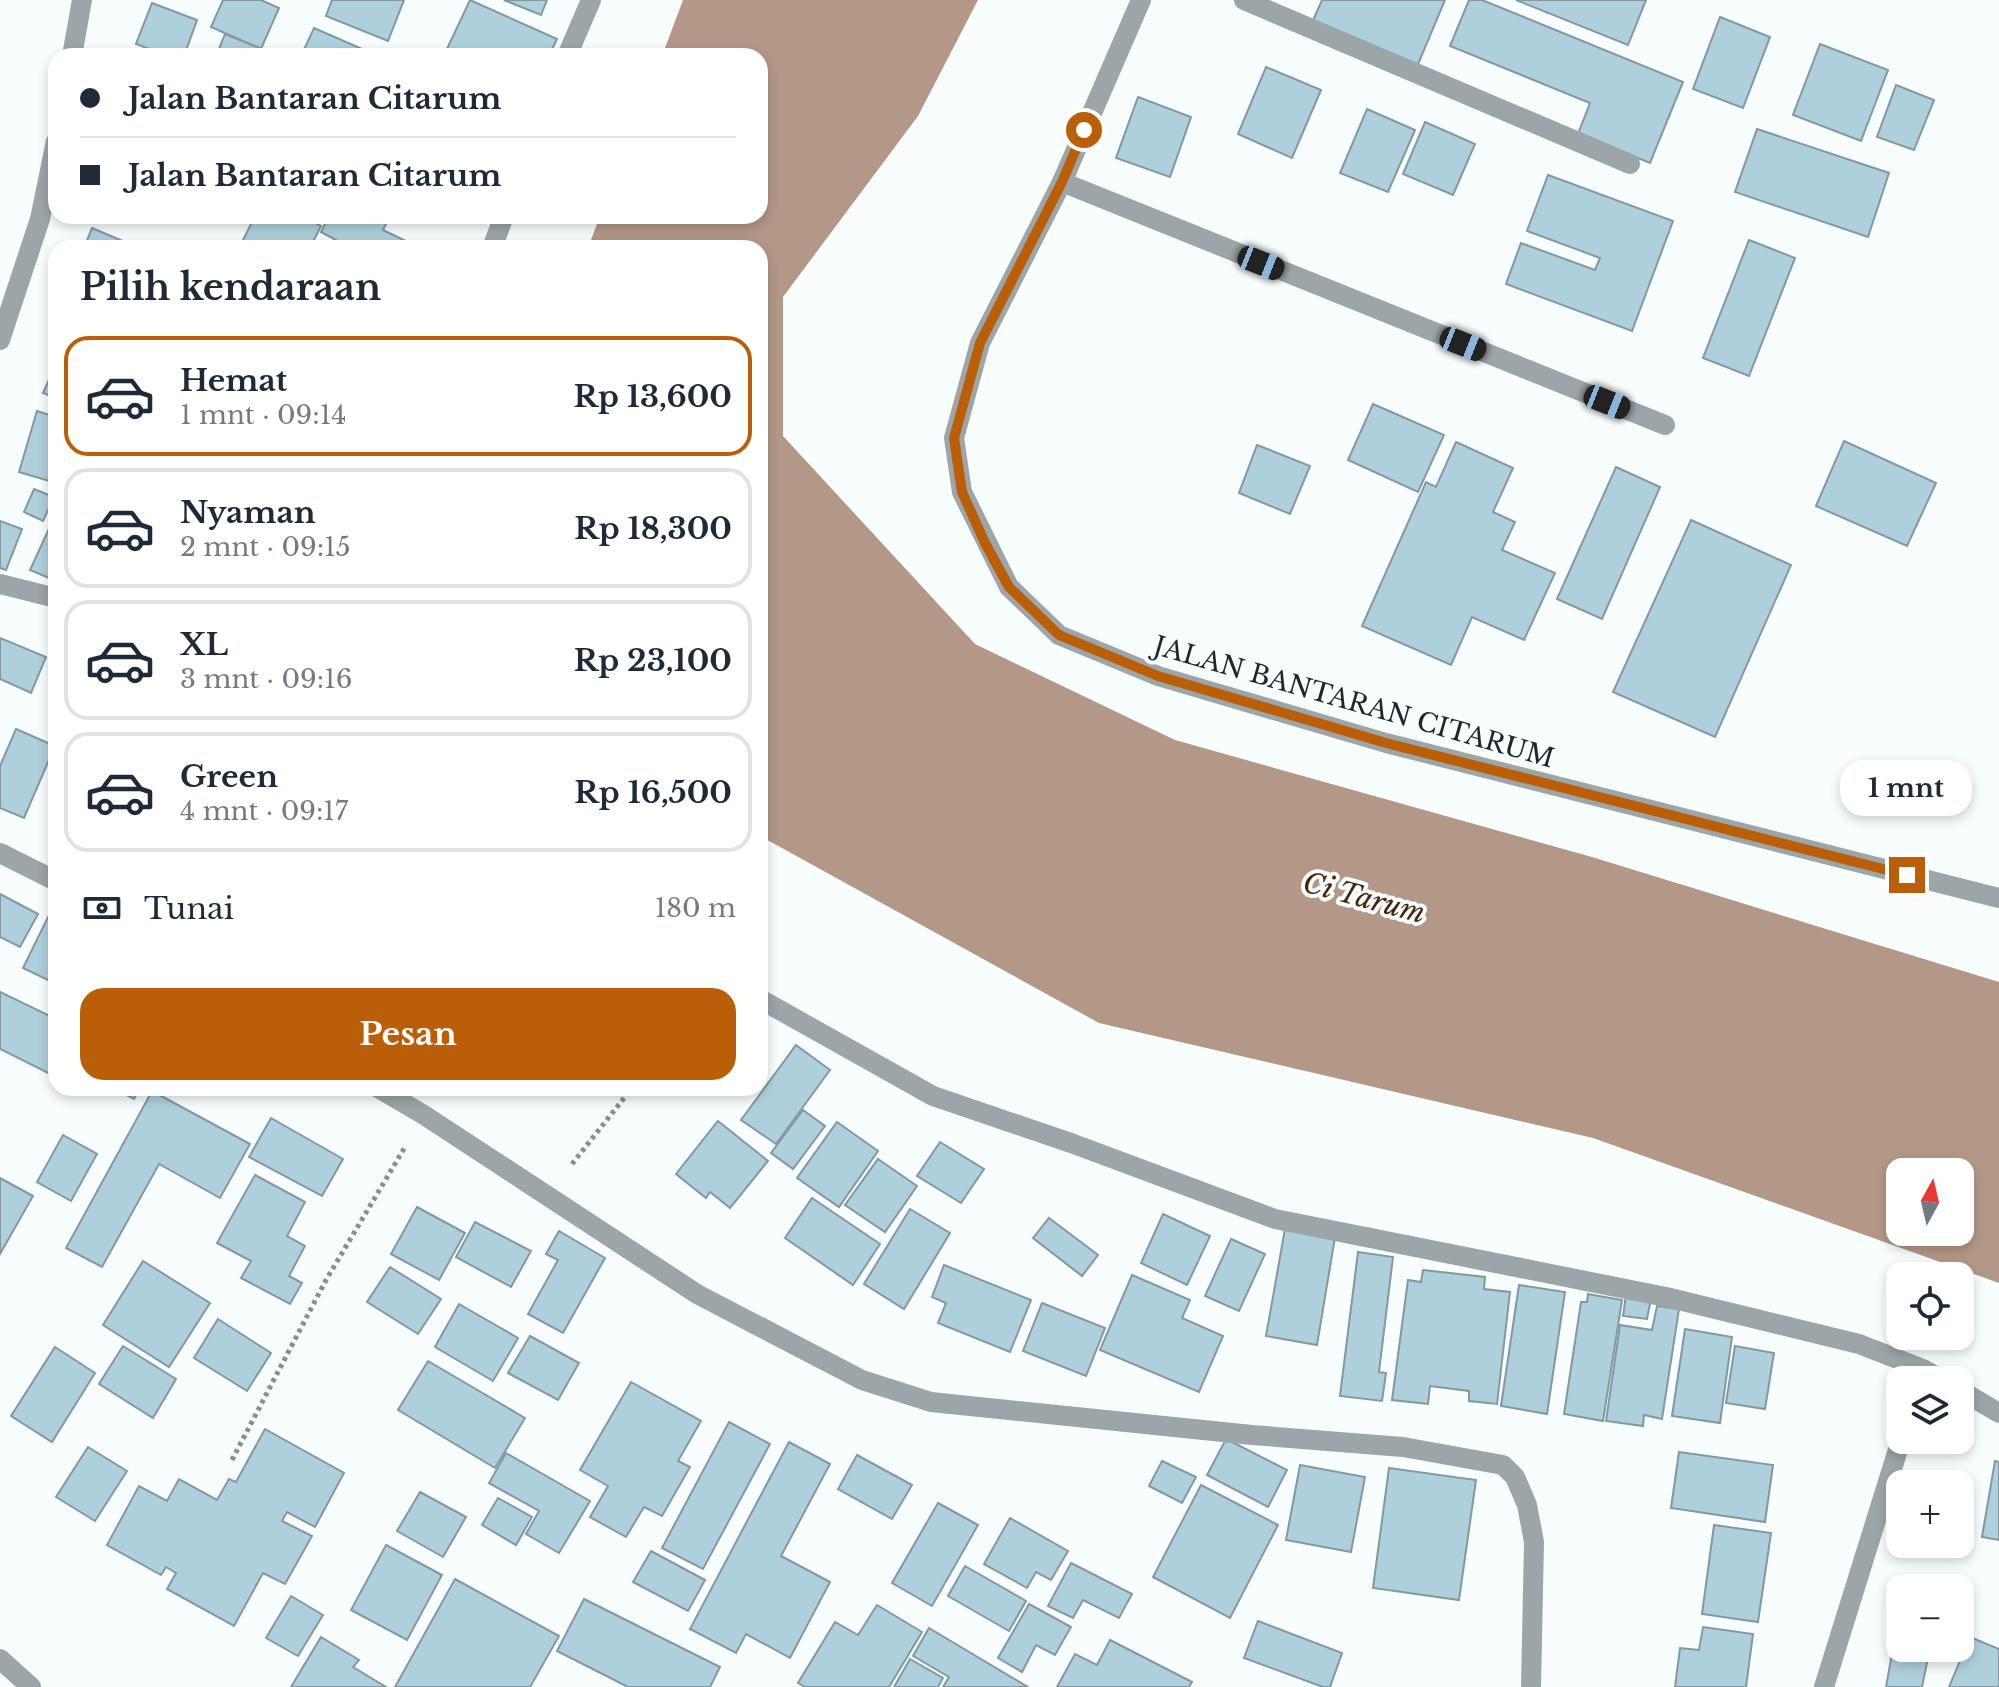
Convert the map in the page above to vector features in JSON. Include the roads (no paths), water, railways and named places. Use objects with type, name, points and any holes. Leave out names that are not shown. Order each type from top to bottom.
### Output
[{"type":"street","points":[[73,48],[82,0]]},
{"type":"street","points":[[570,48],[591,0]]},
{"type":"street","name":"JALAN BANTARAN CITARUM","points":[[1141,0],[1062,182],[980,343],[954,438],[962,492],[1009,587],[1059,635],[1158,676],[1386,743],[1999,898]]},
{"type":"street","points":[[1244,0],[1630,164]]},
{"type":"street","points":[[0,340],[40,219],[48,180]]},
{"type":"street","points":[[1062,182],[1665,425]]},
{"type":"street","points":[[0,584],[48,596]]},
{"type":"street","points":[[0,853],[48,877]]},
{"type":"street","points":[[768,1003],[933,1096],[1071,1143],[1275,1219],[1666,1297],[1859,1344],[1904,1366]]},
{"type":"street","points":[[392,1096],[697,1294],[862,1380],[931,1402],[1177,1428],[1403,1447],[1503,1465],[1515,1477],[1527,1505],[1534,1542],[1531,1687]]},
{"type":"street","points":[[1974,1398],[1999,1413]]},
{"type":"street","points":[[1824,1687],[1897,1454]]},
{"type":"street","points":[[0,1659],[31,1687]]},
{"type":"water","name":"Ci Tarum","points":[[683,0],[978,0],[918,116],[783,297],[783,436],[975,644],[1175,740],[1592,857],[1999,982],[1999,1283],[1974,1274],[1974,1262],[1940,1262],[1895,1246],[1974,1246],[1974,1158],[1886,1158],[1886,1243],[1593,1138],[1099,1023],[768,840],[768,240],[591,240],[597,224],[768,224],[768,48],[665,48]]}]
